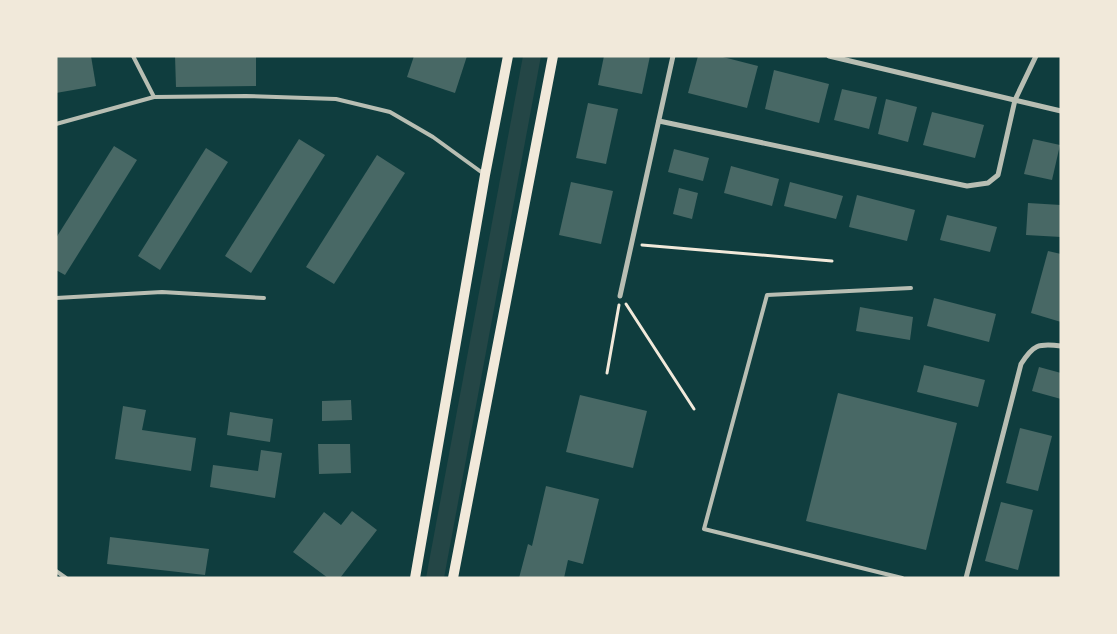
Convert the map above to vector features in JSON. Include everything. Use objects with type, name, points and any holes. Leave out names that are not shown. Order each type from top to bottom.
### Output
[{"type":"main road","points":[[415,578],[485,175],[508,56]]},
{"type":"main road","points":[[453,578],[552,56]]},
{"type":"street","points":[[620,296],[673,56]]},
{"type":"street","points":[[829,56],[1061,111]]},
{"type":"street","points":[[659,121],[967,186],[988,183],[998,175],[1015,100],[1036,56]]},
{"type":"street","points":[[966,578],[1021,364],[1030,350],[1044,344],[1061,346]]},
{"type":"lane","points":[[133,56],[154,97]]},
{"type":"lane","points":[[56,124],[154,97],[246,96],[336,99],[390,112],[433,136],[485,175]]},
{"type":"lane","points":[[902,578],[704,529],[767,295],[911,288]]},
{"type":"lane","points":[[56,298],[162,292],[264,298]]},
{"type":"lane","points":[[56,570],[66,578]]},
{"type":"path","points":[[632,244],[832,262]]},
{"type":"path","points":[[607,373],[620,296]]},
{"type":"path","points":[[620,296],[694,409]]},
{"type":"shaded area","points":[[523,56],[541,56],[444,578],[426,578]]},
{"type":"building","points":[[56,56],[91,56],[96,86],[56,93]]},
{"type":"building","points":[[175,56],[256,56],[256,86],[176,87]]},
{"type":"building","points":[[414,56],[467,56],[455,93],[407,77]]},
{"type":"building","points":[[604,56],[650,56],[642,94],[598,85]]},
{"type":"building","points":[[698,56],[719,56],[758,66],[747,108],[688,93]]},
{"type":"building","points":[[774,70],[829,84],[819,123],[765,109]]},
{"type":"building","points":[[842,89],[877,97],[869,129],[834,120]]},
{"type":"building","points":[[886,99],[917,107],[908,142],[878,134]]},
{"type":"building","points":[[588,103],[618,109],[606,164],[576,158]]},
{"type":"building","points":[[932,112],[984,125],[975,158],[923,145]]},
{"type":"building","points":[[299,139],[325,155],[251,273],[225,256]]},
{"type":"building","points":[[1033,139],[1060,145],[1052,180],[1024,174]]},
{"type":"building","points":[[114,146],[137,160],[65,275],[56,270],[56,238]]},
{"type":"building","points":[[206,148],[228,162],[160,270],[138,256]]},
{"type":"building","points":[[674,149],[709,158],[703,181],[668,172]]},
{"type":"building","points":[[377,155],[405,173],[334,284],[306,267]]},
{"type":"building","points":[[731,166],[779,179],[772,206],[724,193]]},
{"type":"building","points":[[571,182],[613,191],[601,244],[559,235]]},
{"type":"building","points":[[790,182],[843,196],[836,219],[784,206]]},
{"type":"building","points":[[679,188],[698,193],[692,219],[673,214]]},
{"type":"building","points":[[857,195],[915,210],[907,241],[849,227]]},
{"type":"building","points":[[1028,203],[1061,205],[1061,237],[1026,235]]},
{"type":"building","points":[[947,215],[997,227],[990,252],[940,240]]},
{"type":"building","points":[[1048,251],[1061,254],[1061,322],[1031,313]]},
{"type":"building","points":[[934,298],[996,314],[989,342],[927,326]]},
{"type":"building","points":[[860,307],[913,317],[910,340],[856,331]]},
{"type":"building","points":[[924,365],[985,380],[978,407],[917,392]]},
{"type":"building","points":[[1039,367],[1061,373],[1061,399],[1032,391]]},
{"type":"building","points":[[838,393],[957,423],[926,550],[806,521]]},
{"type":"building","points":[[580,395],[647,411],[633,468],[566,452]]},
{"type":"building","points":[[351,400],[352,420],[322,421],[322,401]]},
{"type":"building","points":[[123,406],[146,410],[142,430],[196,438],[191,471],[115,459]]},
{"type":"building","points":[[230,412],[273,419],[270,442],[227,435]]},
{"type":"building","points":[[1020,428],[1052,436],[1038,491],[1006,483]]},
{"type":"building","points":[[318,444],[350,444],[351,473],[319,474]]},
{"type":"building","points":[[261,450],[282,453],[275,498],[210,487],[213,465],[258,471]]},
{"type":"building","points":[[546,486],[599,499],[583,564],[568,560],[564,578],[519,578],[528,544],[532,546]]},
{"type":"building","points":[[1001,502],[1033,510],[1018,570],[985,561]]},
{"type":"building","points":[[352,511],[377,530],[340,578],[328,578],[293,552],[324,512],[341,525]]},
{"type":"building","points":[[110,537],[209,549],[205,575],[107,564]]}]
